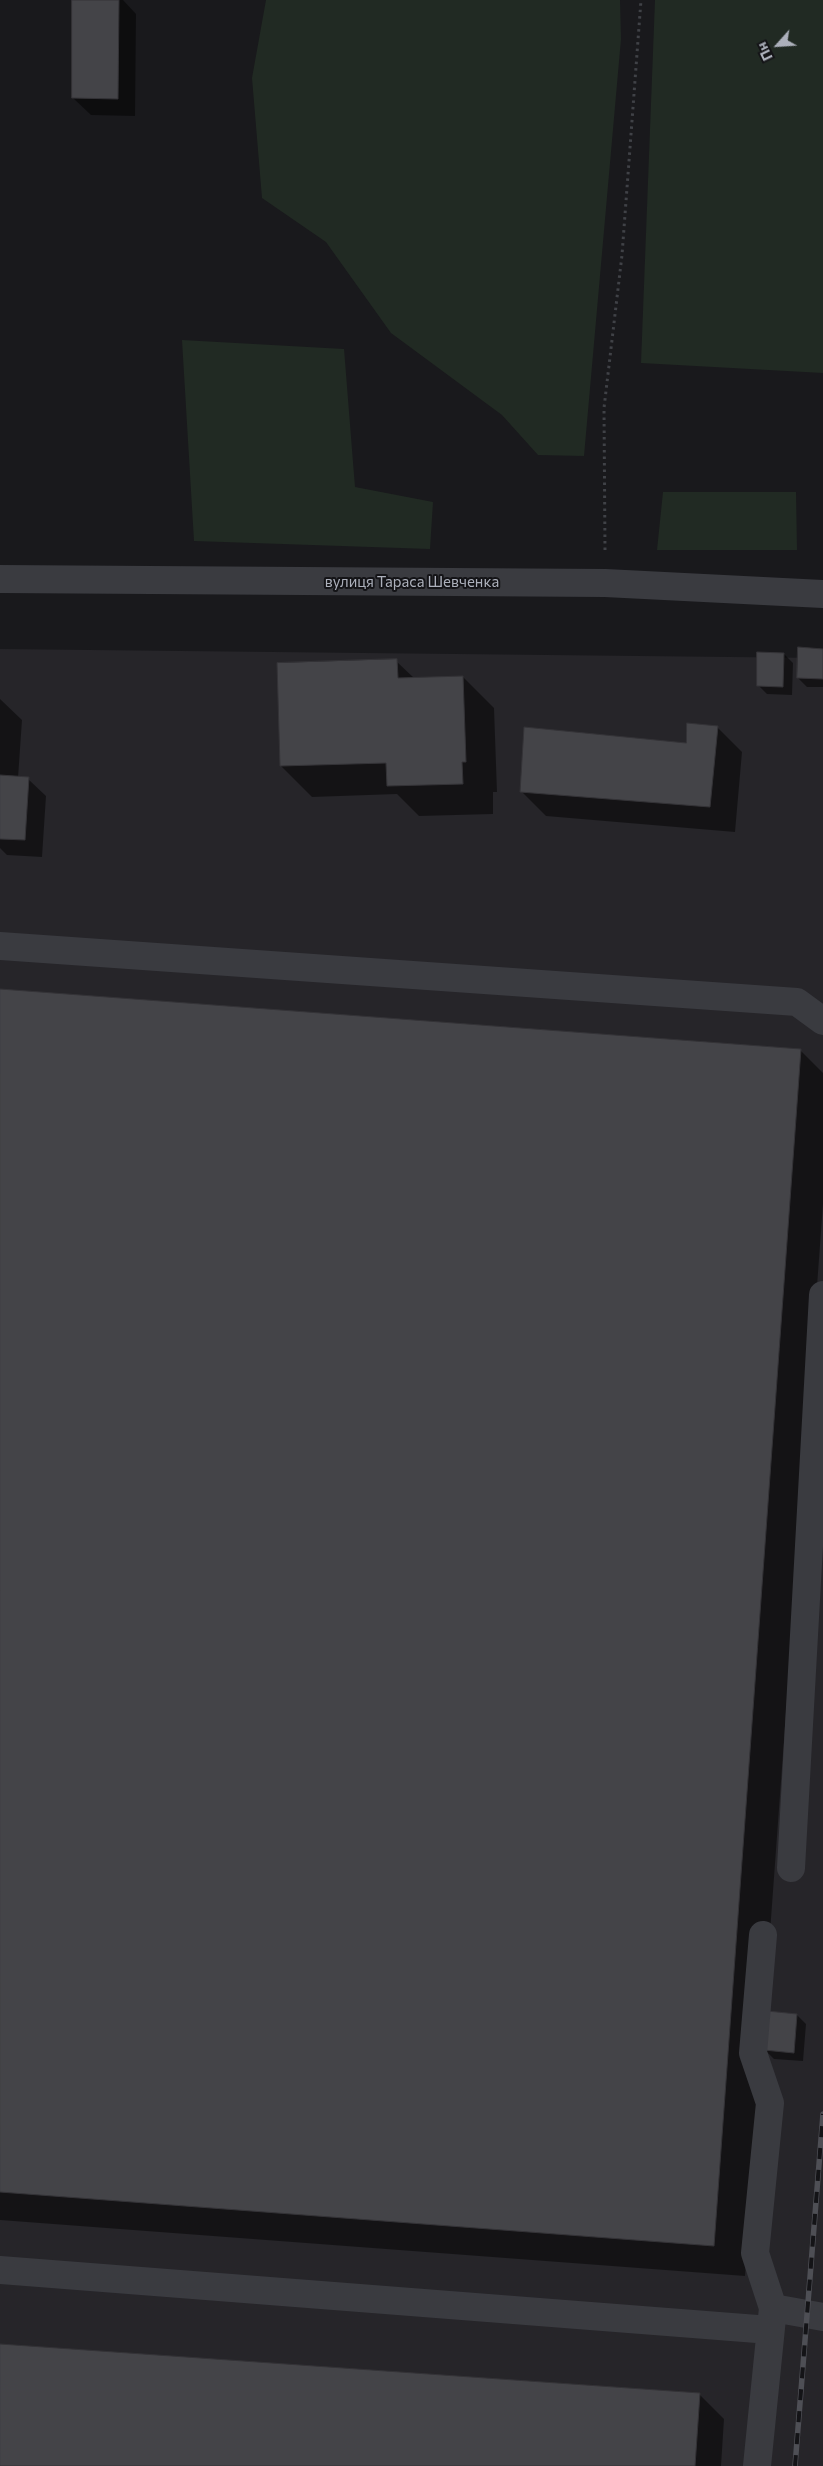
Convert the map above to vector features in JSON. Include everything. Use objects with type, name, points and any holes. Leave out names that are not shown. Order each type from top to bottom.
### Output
[{"type":"street","name":"вулиця Тараса Шевченка","points":[[0,579],[605,583],[823,594]]},
{"type":"street","points":[[0,946],[797,1002],[823,1021]]},
{"type":"street","points":[[791,1868],[823,1296]]},
{"type":"street","points":[[756,2466],[772,2319],[755,2253],[770,2102],[754,2053],[763,1935]]},
{"type":"street","points":[[0,2270],[772,2319],[823,2317]]},
{"type":"path","points":[[605,583],[604,408],[622,255],[641,0]]},
{"type":"shaded area","points":[[266,0],[620,0],[621,39],[584,456],[538,455],[502,415],[391,333],[326,242],[262,198],[252,78]]},
{"type":"shaded area","points":[[655,0],[823,0],[823,373],[641,363]]},
{"type":"shaded area","points":[[182,340],[344,349],[355,487],[433,502],[430,549],[194,541]]},
{"type":"shaded area","points":[[663,492],[796,492],[797,550],[657,550]]},
{"type":"shaded area","points":[[0,649],[823,658],[823,2466],[0,2466]]},
{"type":"building","points":[[72,0],[119,0],[118,99],[72,98]]},
{"type":"building","points":[[798,647],[823,649],[823,679],[797,678]]},
{"type":"building","points":[[757,652],[784,653],[783,687],[757,686]]},
{"type":"building","points":[[397,659],[398,678],[463,676],[466,762],[462,762],[463,784],[387,786],[386,763],[280,766],[277,663]]},
{"type":"building","points":[[687,723],[718,726],[710,807],[520,792],[524,727],[686,743]]},
{"type":"building","points":[[0,775],[29,777],[25,840],[0,839]]},
{"type":"building","points":[[0,989],[801,1049],[714,2246],[0,2192]]},
{"type":"building","points":[[767,2011],[797,2014],[794,2053],[764,2050]]},
{"type":"building","points":[[0,2344],[700,2393],[695,2466],[0,2466]]},
{"type":"railway","points":[[795,2466],[823,2114]]}]
